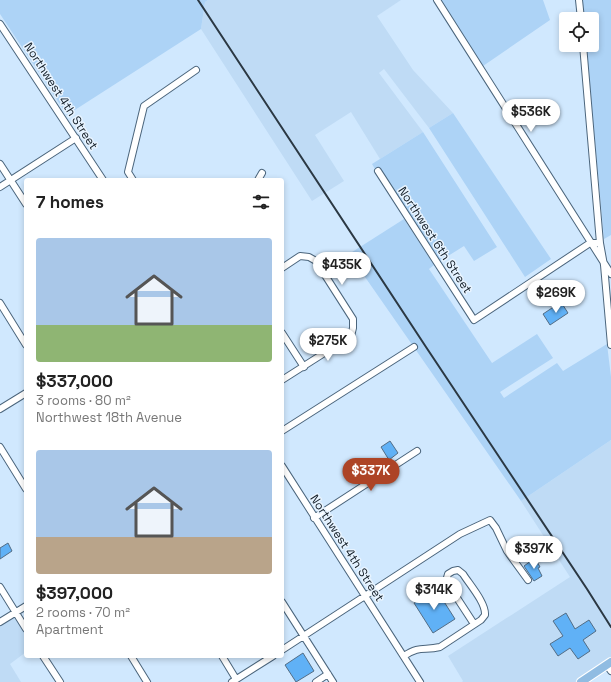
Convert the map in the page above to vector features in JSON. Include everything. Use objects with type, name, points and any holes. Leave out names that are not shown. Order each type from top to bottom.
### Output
[{"type":"main road","points":[[581,682],[610,666]]},
{"type":"street","points":[[437,0],[611,274]]},
{"type":"street","points":[[579,0],[580,12]]},
{"type":"street","name":"Northwest 4th Street","points":[[0,24],[102,178]]},
{"type":"street","points":[[584,52],[600,243],[604,264],[611,345]]},
{"type":"street","points":[[132,178],[128,172],[144,106],[196,70]]},
{"type":"street","points":[[0,187],[76,138]]},
{"type":"street","points":[[0,164],[24,201]]},
{"type":"street","name":"Northwest 6th Street","points":[[378,171],[474,320],[590,243]]},
{"type":"street","points":[[259,178],[262,173]]},
{"type":"street","points":[[590,243],[600,243]]},
{"type":"street","points":[[284,267],[300,256],[309,257],[316,261],[353,320],[351,336],[284,379]]},
{"type":"street","points":[[0,303],[24,342]]},
{"type":"street","points":[[284,336],[304,367]]},
{"type":"street","points":[[284,430],[414,347]]},
{"type":"street","points":[[0,409],[24,394]]},
{"type":"street","points":[[0,447],[24,486]]},
{"type":"street","points":[[314,518],[417,451]]},
{"type":"street","name":"Northwest 4th Street","points":[[284,469],[420,682]]},
{"type":"street","points":[[284,649],[366,597],[460,534],[490,520],[508,551],[528,580]]},
{"type":"street","points":[[404,656],[419,648],[433,648],[440,646],[481,620],[486,615],[486,609],[463,574],[458,570],[453,571],[448,574],[446,582],[474,624]]},
{"type":"street","points":[[0,587],[24,625]]},
{"type":"street","points":[[284,605],[333,682]]},
{"type":"street","points":[[0,622],[24,607]]},
{"type":"street","points":[[44,658],[60,682]]},
{"type":"street","points":[[132,658],[147,682]]},
{"type":"street","points":[[223,658],[234,680],[269,658]]},
{"type":"street","points":[[316,682],[328,674]]},
{"type":"shaded area","points":[[0,0],[208,0],[205,2],[201,29],[67,115],[0,14]]},
{"type":"shaded area","points":[[208,0],[401,0],[377,16],[413,70],[453,113],[429,128],[384,69],[379,73],[423,132],[380,159],[351,112],[315,135],[344,181],[312,201],[201,29],[205,2]]},
{"type":"shaded area","points":[[441,0],[543,0],[550,20],[483,66]]},
{"type":"shaded area","points":[[582,0],[611,0],[611,235],[604,239],[587,52],[599,52],[599,12],[583,12]]},
{"type":"shaded area","points":[[453,113],[551,259],[525,277],[429,128]]},
{"type":"shaded area","points":[[423,132],[497,247],[474,261],[464,246],[440,261],[379,167],[375,169],[372,164]]},
{"type":"shaded area","points":[[404,219],[434,265],[429,269],[492,363],[537,334],[553,358],[500,392],[504,398],[557,363],[563,371],[607,344],[611,377],[611,440],[521,501],[349,254]]},
{"type":"shaded area","points":[[611,440],[611,659],[575,682],[462,682],[463,681],[448,656],[570,577],[521,501]]},
{"type":"shaded area","points":[[15,617],[24,632],[24,654],[10,664],[21,682],[0,682],[0,626]]},
{"type":"building","points":[[561,302],[568,313],[550,325],[543,314]]},
{"type":"building","points":[[390,441],[398,453],[389,460],[381,447]]},
{"type":"building","points":[[8,543],[12,551],[0,559],[0,548]]},
{"type":"building","points":[[535,558],[540,567],[538,568],[542,576],[534,581],[524,566]]},
{"type":"building","points":[[436,589],[455,619],[433,633],[414,603]]},
{"type":"building","points":[[566,613],[575,629],[589,620],[596,631],[583,640],[590,651],[578,659],[570,648],[558,656],[550,644],[563,636],[553,621]]},
{"type":"building","points":[[303,653],[314,671],[296,682],[285,665]]},
{"type":"railway","points":[[198,0],[611,627]]}]
